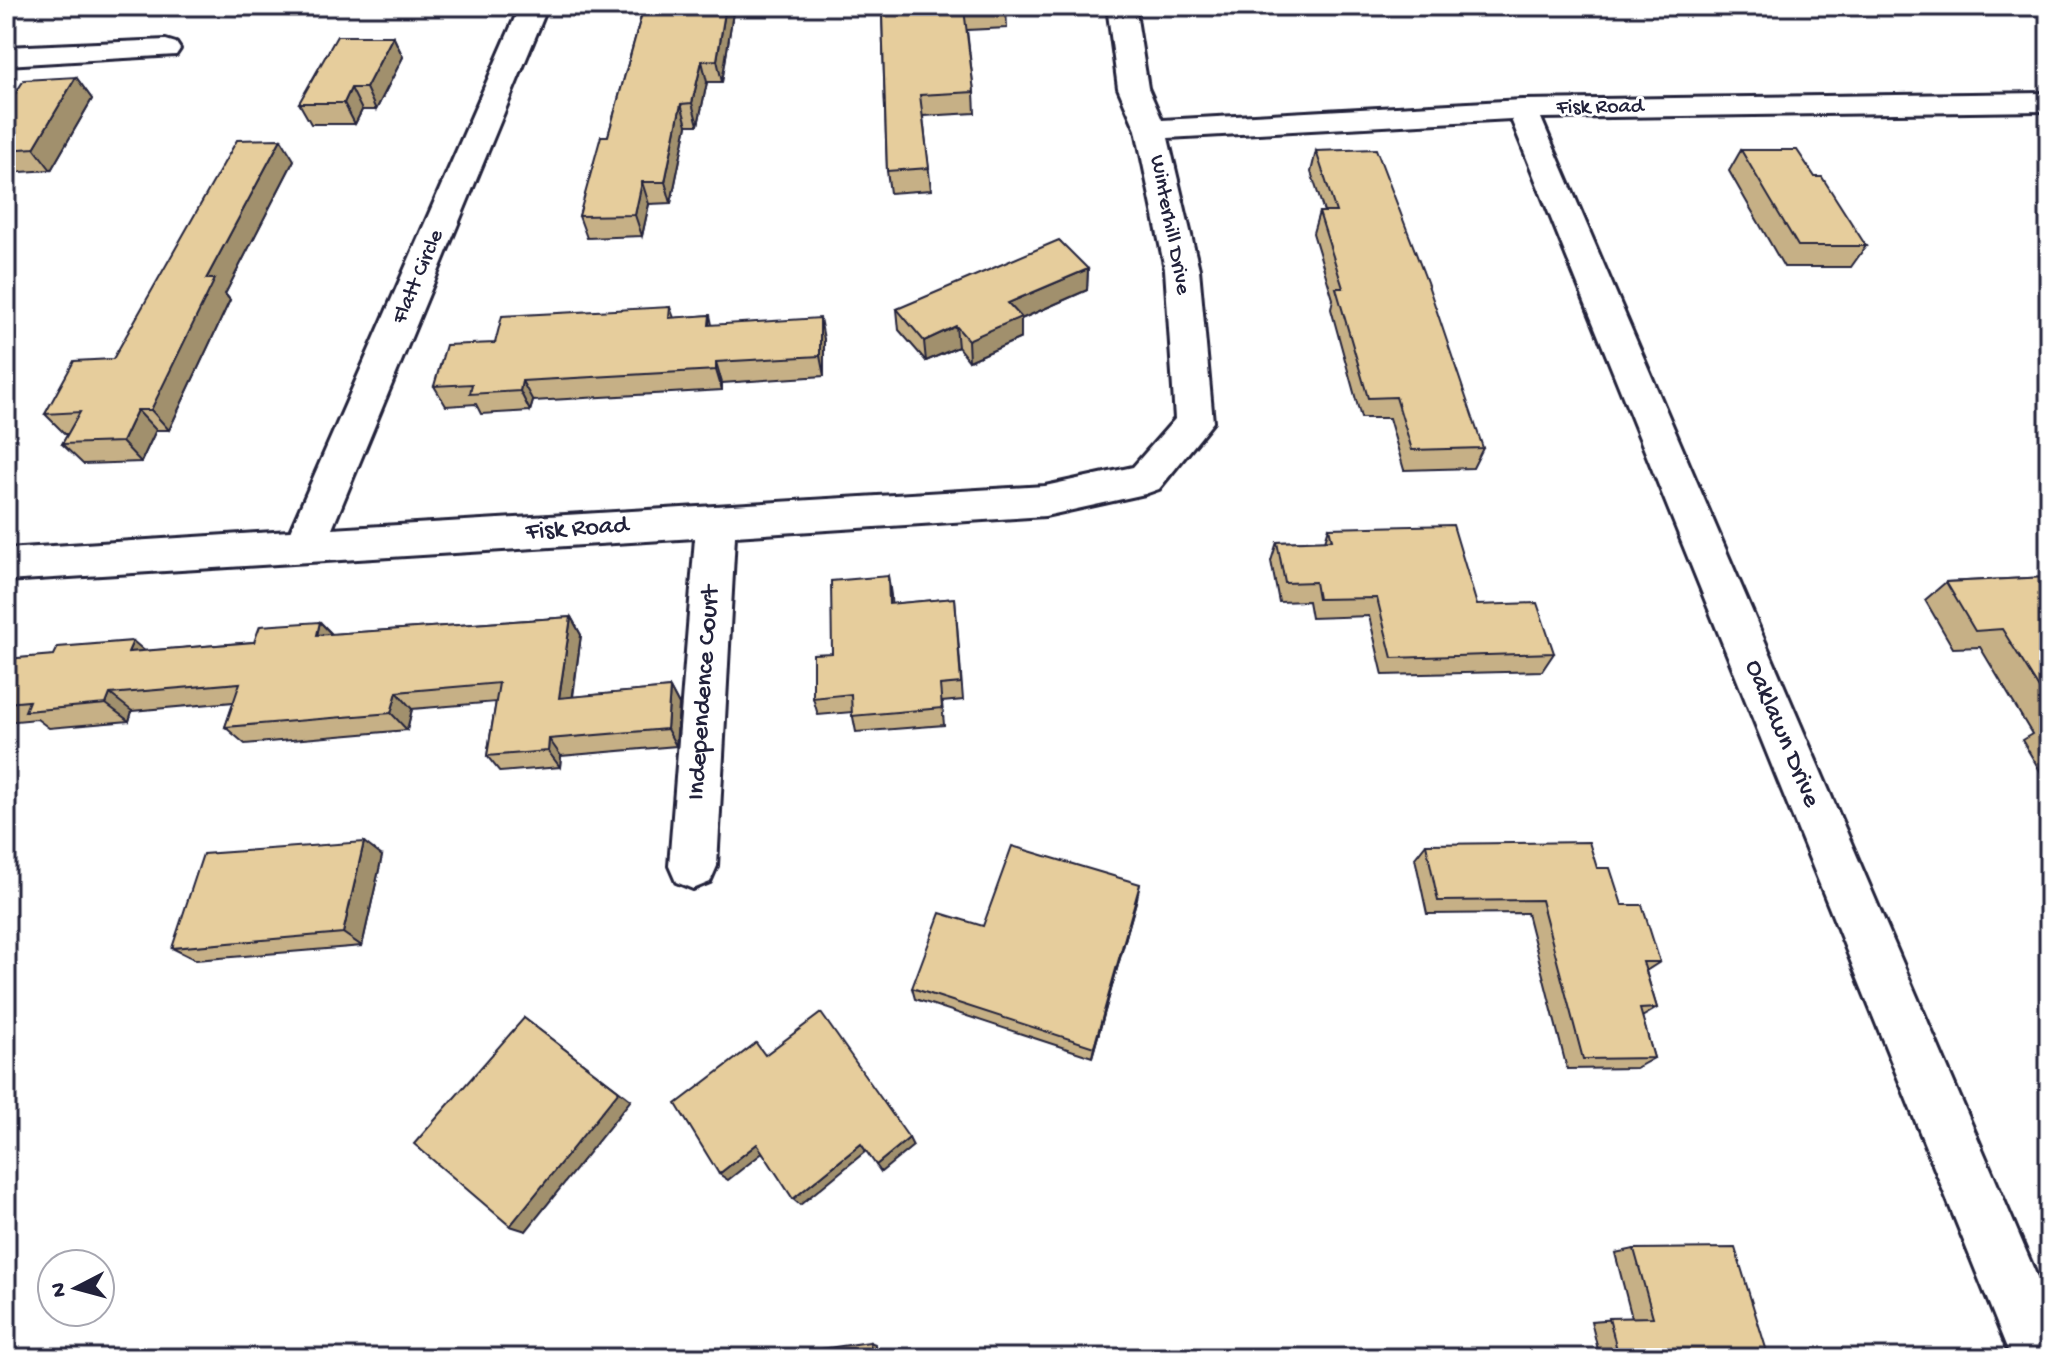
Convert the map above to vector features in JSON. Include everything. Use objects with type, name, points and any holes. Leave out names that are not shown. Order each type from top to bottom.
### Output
[{"type":"street","name":"Flatt Circle","points":[[304,547],[534,6]]},
{"type":"street","name":"Winterhill Drive","points":[[1121,6],[1133,88],[1151,130],[1182,269],[1194,422],[1145,479]]},
{"type":"street","points":[[6,56],[166,49]]},
{"type":"street","name":"Fisk Road","points":[[1151,130],[1522,109],[2049,102]]},
{"type":"street","name":"Oaklawn Drive","points":[[1522,109],[2041,1358]]},
{"type":"street","name":"Fisk Road","points":[[6,565],[1045,501],[1145,479]]},
{"type":"street","name":"Independence Court","points":[[693,866],[716,520]]},
{"type":"building","points":[[644,6],[726,6],[717,60],[702,61],[692,103],[681,104],[665,182],[642,182],[635,215],[579,216],[601,136],[608,136]]},
{"type":"building","points":[[887,6],[1006,6],[964,9],[974,92],[920,95],[929,168],[887,171],[882,14],[887,13]]},
{"type":"building","points":[[337,36],[393,36],[366,88],[351,88],[344,103],[299,103]]},
{"type":"building","points":[[76,77],[34,148],[6,150],[6,108],[24,80]]},
{"type":"building","points":[[281,139],[206,279],[215,279],[151,410],[137,410],[122,442],[62,444],[80,412],[45,414],[74,361],[113,359],[237,140]]},
{"type":"building","points":[[1376,149],[1427,282],[1483,448],[1412,450],[1396,397],[1368,398],[1336,288],[1343,288],[1319,212],[1336,212],[1316,151]]},
{"type":"building","points":[[1741,150],[1797,150],[1815,177],[1822,177],[1866,246],[1798,246]]},
{"type":"building","points":[[1059,240],[1088,269],[1008,303],[1021,317],[968,340],[956,326],[924,341],[897,309]]},
{"type":"building","points":[[670,307],[669,318],[710,315],[709,325],[820,318],[820,356],[716,362],[716,370],[522,381],[520,391],[470,394],[472,384],[434,386],[446,345],[495,343],[502,316]]},
{"type":"building","points":[[1453,525],[1477,605],[1537,603],[1554,653],[1392,658],[1377,598],[1318,599],[1315,582],[1285,583],[1277,542],[1332,540],[1329,528]]},
{"type":"building","points":[[888,576],[889,604],[955,598],[961,683],[940,685],[942,708],[852,716],[851,694],[813,698],[813,654],[832,653],[831,581]]},
{"type":"building","points":[[2049,577],[2049,704],[2002,629],[1975,631],[1946,582]]},
{"type":"building","points":[[571,617],[559,698],[670,688],[667,729],[549,739],[548,751],[487,756],[499,683],[397,692],[391,713],[225,727],[240,683],[110,694],[106,704],[25,711],[29,701],[6,703],[6,659],[54,655],[58,647],[133,641],[128,652],[254,642],[260,626],[320,622],[317,635]]},
{"type":"building","points":[[364,842],[343,933],[172,948],[203,854]]},
{"type":"building","points":[[1589,842],[1597,868],[1610,868],[1622,905],[1642,905],[1660,962],[1643,962],[1657,1008],[1640,1009],[1654,1058],[1583,1059],[1541,900],[1438,901],[1426,844]]},
{"type":"building","points":[[1012,846],[1140,884],[1094,1047],[912,988],[940,913],[983,926]]},
{"type":"building","points":[[821,1013],[909,1138],[876,1165],[861,1144],[793,1199],[757,1144],[719,1174],[676,1104],[756,1043],[765,1055]]},
{"type":"building","points":[[524,1018],[619,1091],[510,1226],[414,1144]]},
{"type":"building","points":[[1735,1248],[1769,1358],[1619,1358],[1609,1318],[1653,1317],[1634,1249]]},
{"type":"building","points":[[870,1342],[871,1358],[759,1358]]}]
